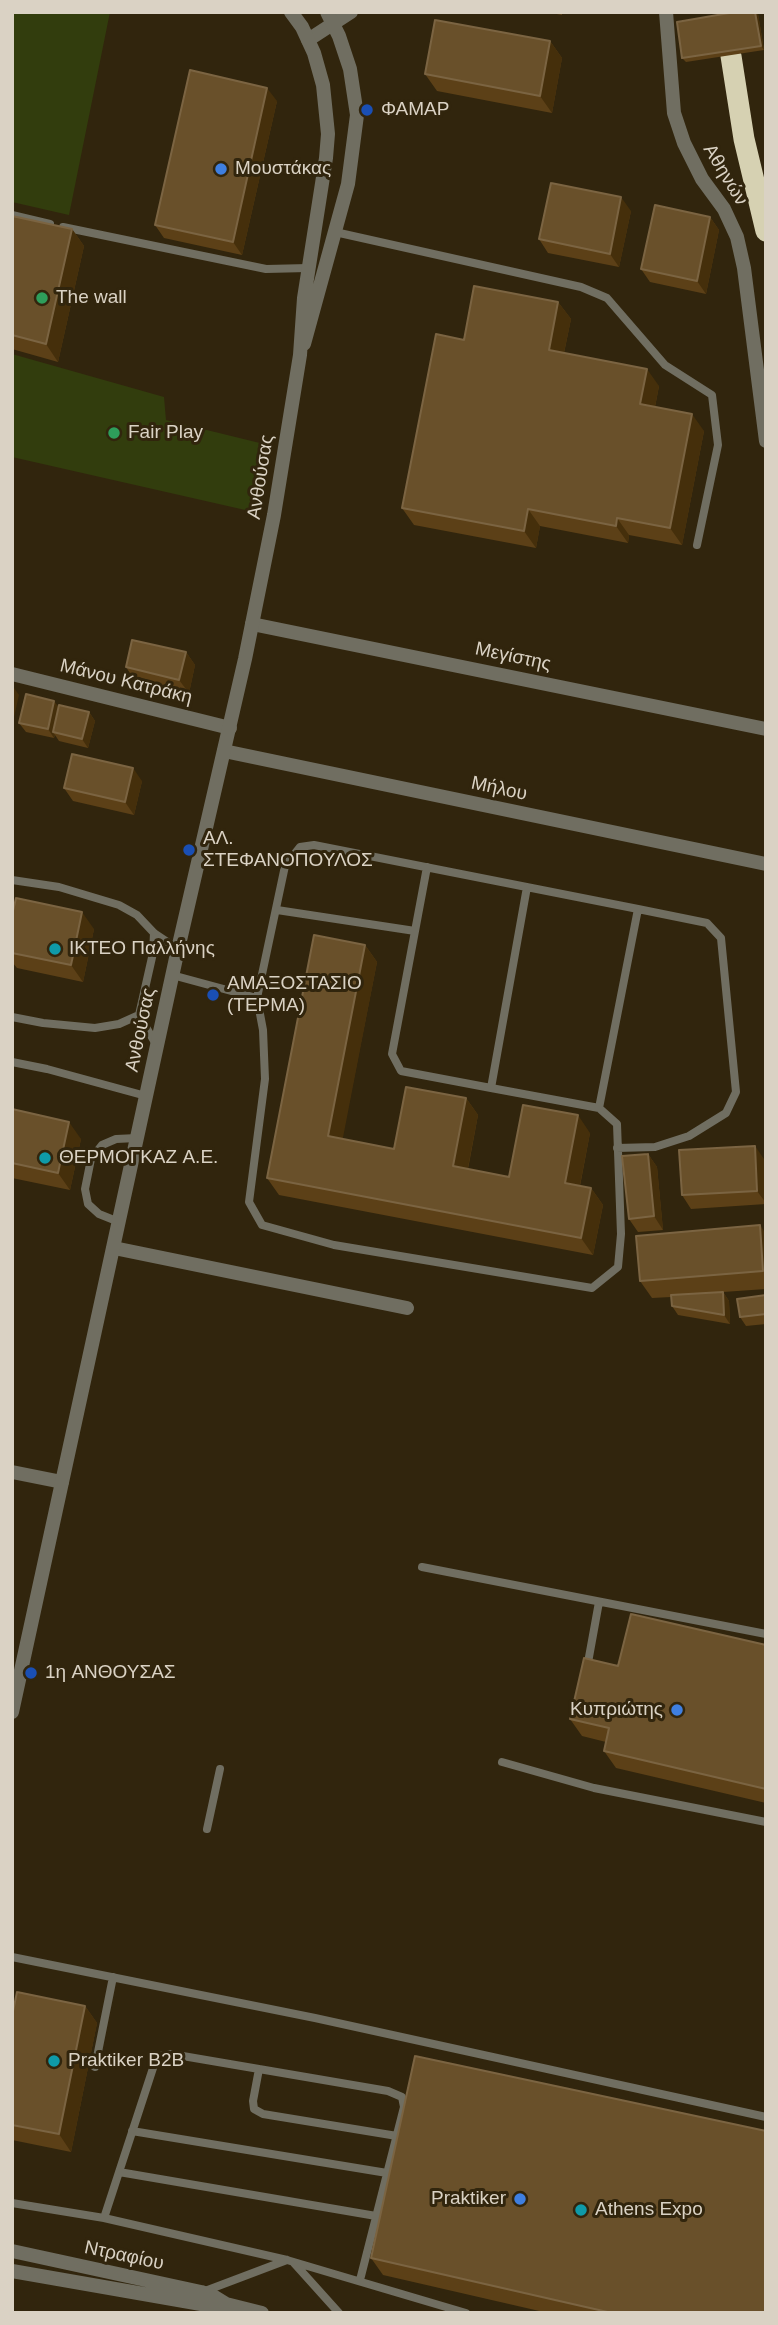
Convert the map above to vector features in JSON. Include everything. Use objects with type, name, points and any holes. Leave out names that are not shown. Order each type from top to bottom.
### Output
[{"type":"highway","points":[[730,55],[744,139],[766,231]]},
{"type":"street","name":"Ανθούσας","points":[[12,1712],[172,975],[230,728],[274,515],[300,355],[300,331],[328,134],[323,85],[308,40],[291,12]]},
{"type":"street","points":[[308,40],[330,19],[351,12]]},
{"type":"street","name":"Αθηνών","points":[[666,12],[674,113],[684,143],[702,179],[724,209],[737,237],[744,268],[766,441]]},
{"type":"street","name":"Ανθούσας","points":[[300,355],[309,334],[352,165],[357,115],[350,69],[330,19]]},
{"type":"street","name":"Μεγίστης","points":[[252,624],[766,729]]},
{"type":"street","name":"Μάνου Κατράκη","points":[[12,674],[230,728]]},
{"type":"street","name":"Μήλου","points":[[224,751],[766,864]]},
{"type":"street","points":[[114,1248],[407,1308]]},
{"type":"street","points":[[12,1472],[62,1482]]},
{"type":"street","name":"Ντραφίου","points":[[12,2251],[201,2292],[226,2304]]},
{"type":"street","name":"Ντραφίου","points":[[12,2271],[201,2304],[226,2304],[262,2313]]},
{"type":"lane","points":[[12,215],[266,269],[308,268]]},
{"type":"lane","points":[[335,232],[581,287],[607,298],[665,365],[712,395],[718,445],[697,545]]},
{"type":"lane","points":[[427,867],[392,1054],[401,1071],[599,1108],[617,1124],[617,1148],[621,1234],[618,1268],[592,1288],[334,1245],[262,1225],[249,1202],[265,1079],[263,1030],[257,998],[285,866],[300,847],[314,845],[427,867],[708,923],[721,938],[736,1092],[726,1113],[689,1136],[655,1147],[617,1148]]},
{"type":"lane","points":[[12,880],[59,887],[119,905],[137,915],[154,933],[178,949]]},
{"type":"lane","points":[[491,1088],[527,887]]},
{"type":"lane","points":[[599,1108],[638,909]]},
{"type":"lane","points":[[276,910],[415,931]]},
{"type":"lane","points":[[154,933],[153,953],[139,1015],[157,1046]]},
{"type":"lane","points":[[172,975],[257,998]]},
{"type":"lane","points":[[12,1017],[95,1028],[119,1024],[139,1015]]},
{"type":"lane","points":[[12,1062],[146,1096]]},
{"type":"lane","points":[[119,1222],[99,1214],[88,1204],[85,1189],[91,1159],[102,1145],[116,1139],[137,1138]]},
{"type":"lane","points":[[422,1567],[766,1634]]},
{"type":"lane","points":[[586,1670],[599,1602]]},
{"type":"lane","points":[[502,1762],[594,1788],[766,1822]]},
{"type":"lane","points":[[207,1829],[220,1769]]},
{"type":"lane","points":[[12,1957],[315,2018],[766,2117]]},
{"type":"lane","points":[[95,2067],[113,1978]]},
{"type":"lane","points":[[104,2218],[155,2062],[160,2056],[171,2053],[388,2091],[402,2097],[404,2108],[360,2280]]},
{"type":"lane","points":[[259,2068],[253,2101],[254,2109],[263,2114],[397,2136]]},
{"type":"lane","points":[[132,2131],[387,2173]]},
{"type":"lane","points":[[119,2172],[376,2216]]},
{"type":"lane","points":[[12,2203],[104,2218],[290,2261],[466,2313]]},
{"type":"lane","points":[[201,2292],[290,2261]]},
{"type":"lane","points":[[290,2261],[340,2313]]},
{"type":"green space","points":[[12,12],[110,12],[69,215],[12,202]]},
{"type":"green space","name":"Fair Play","points":[[12,354],[164,397],[166,420],[268,445],[254,512],[12,457]]},
{"type":"building","points":[[735,12],[755,12],[761,46],[682,58],[677,22]]},
{"type":"building","points":[[435,20],[550,41],[540,96],[425,74]]},
{"type":"building","name":"Μουστάκας","points":[[190,70],[267,88],[233,242],[155,225]]},
{"type":"building","points":[[551,183],[621,197],[610,254],[539,239]]},
{"type":"building","points":[[655,205],[710,217],[697,281],[641,269]]},
{"type":"building","name":"The wall","points":[[12,216],[72,229],[46,344],[12,335]]},
{"type":"building","points":[[474,286],[558,302],[549,350],[647,369],[640,404],[692,414],[670,528],[617,518],[616,526],[528,509],[524,531],[402,508],[436,334],[464,340]]},
{"type":"building","points":[[132,640],[186,652],[179,680],[126,667]]},
{"type":"building","points":[[26,694],[54,701],[48,729],[19,723]]},
{"type":"building","points":[[59,705],[89,712],[82,739],[53,732]]},
{"type":"building","points":[[72,754],[133,768],[125,802],[64,788]]},
{"type":"building","points":[[16,898],[82,912],[71,965],[12,953],[12,915]]},
{"type":"building","points":[[314,935],[365,945],[328,1136],[394,1149],[406,1087],[466,1098],[453,1166],[509,1177],[523,1105],[578,1115],[565,1183],[591,1188],[581,1238],[267,1178]]},
{"type":"building","points":[[12,1109],[69,1122],[58,1173],[12,1163]]},
{"type":"building","points":[[755,1146],[757,1191],[682,1195],[679,1150]]},
{"type":"building","points":[[648,1154],[654,1216],[629,1219],[622,1156]]},
{"type":"building","points":[[760,1225],[763,1271],[640,1281],[636,1236]]},
{"type":"building","points":[[723,1292],[724,1315],[672,1306],[671,1295]]},
{"type":"building","points":[[766,1295],[766,1314],[740,1317],[737,1299]]},
{"type":"building","name":"Κυπριώτης","points":[[631,1614],[766,1645],[766,1789],[604,1751],[609,1728],[570,1719],[584,1658],[618,1666]]},
{"type":"building","name":"Praktiker B2B","points":[[17,1992],[85,2006],[59,2134],[12,2125],[12,2016]]},
{"type":"building","name":"Athens Expo","points":[[415,2056],[766,2131],[766,2313],[612,2313],[371,2258]]},
{"type":"place","name":"ΦΑΜΑΡ","points":[[367,110]]},
{"type":"place","name":"Μουστάκας","points":[[221,169]]},
{"type":"place","name":"The wall","points":[[42,298]]},
{"type":"place","name":"Fair Play","points":[[114,433]]},
{"type":"place","name":"ΑΛ. ΣΤΕΦΑΝΟΠΟΥΛΟΣ","points":[[189,850]]},
{"type":"place","name":"ΙΚΤΕΟ Παλλήνης","points":[[55,949]]},
{"type":"place","name":"ΑΜΑΞΟΣΤΑΣΙΟ (ΤΕΡΜΑ)","points":[[213,995]]},
{"type":"place","name":"ΘΕΡΜΟΓΚΑΖ Α.Ε.","points":[[45,1158]]},
{"type":"place","name":"1η ΑΝΘΟΥΣΑΣ","points":[[31,1673]]},
{"type":"place","name":"Κυπριώτης","points":[[677,1710]]},
{"type":"place","name":"Praktiker B2B","points":[[54,2061]]},
{"type":"place","name":"Praktiker","points":[[520,2199]]},
{"type":"place","name":"Athens Expo","points":[[581,2210]]}]
